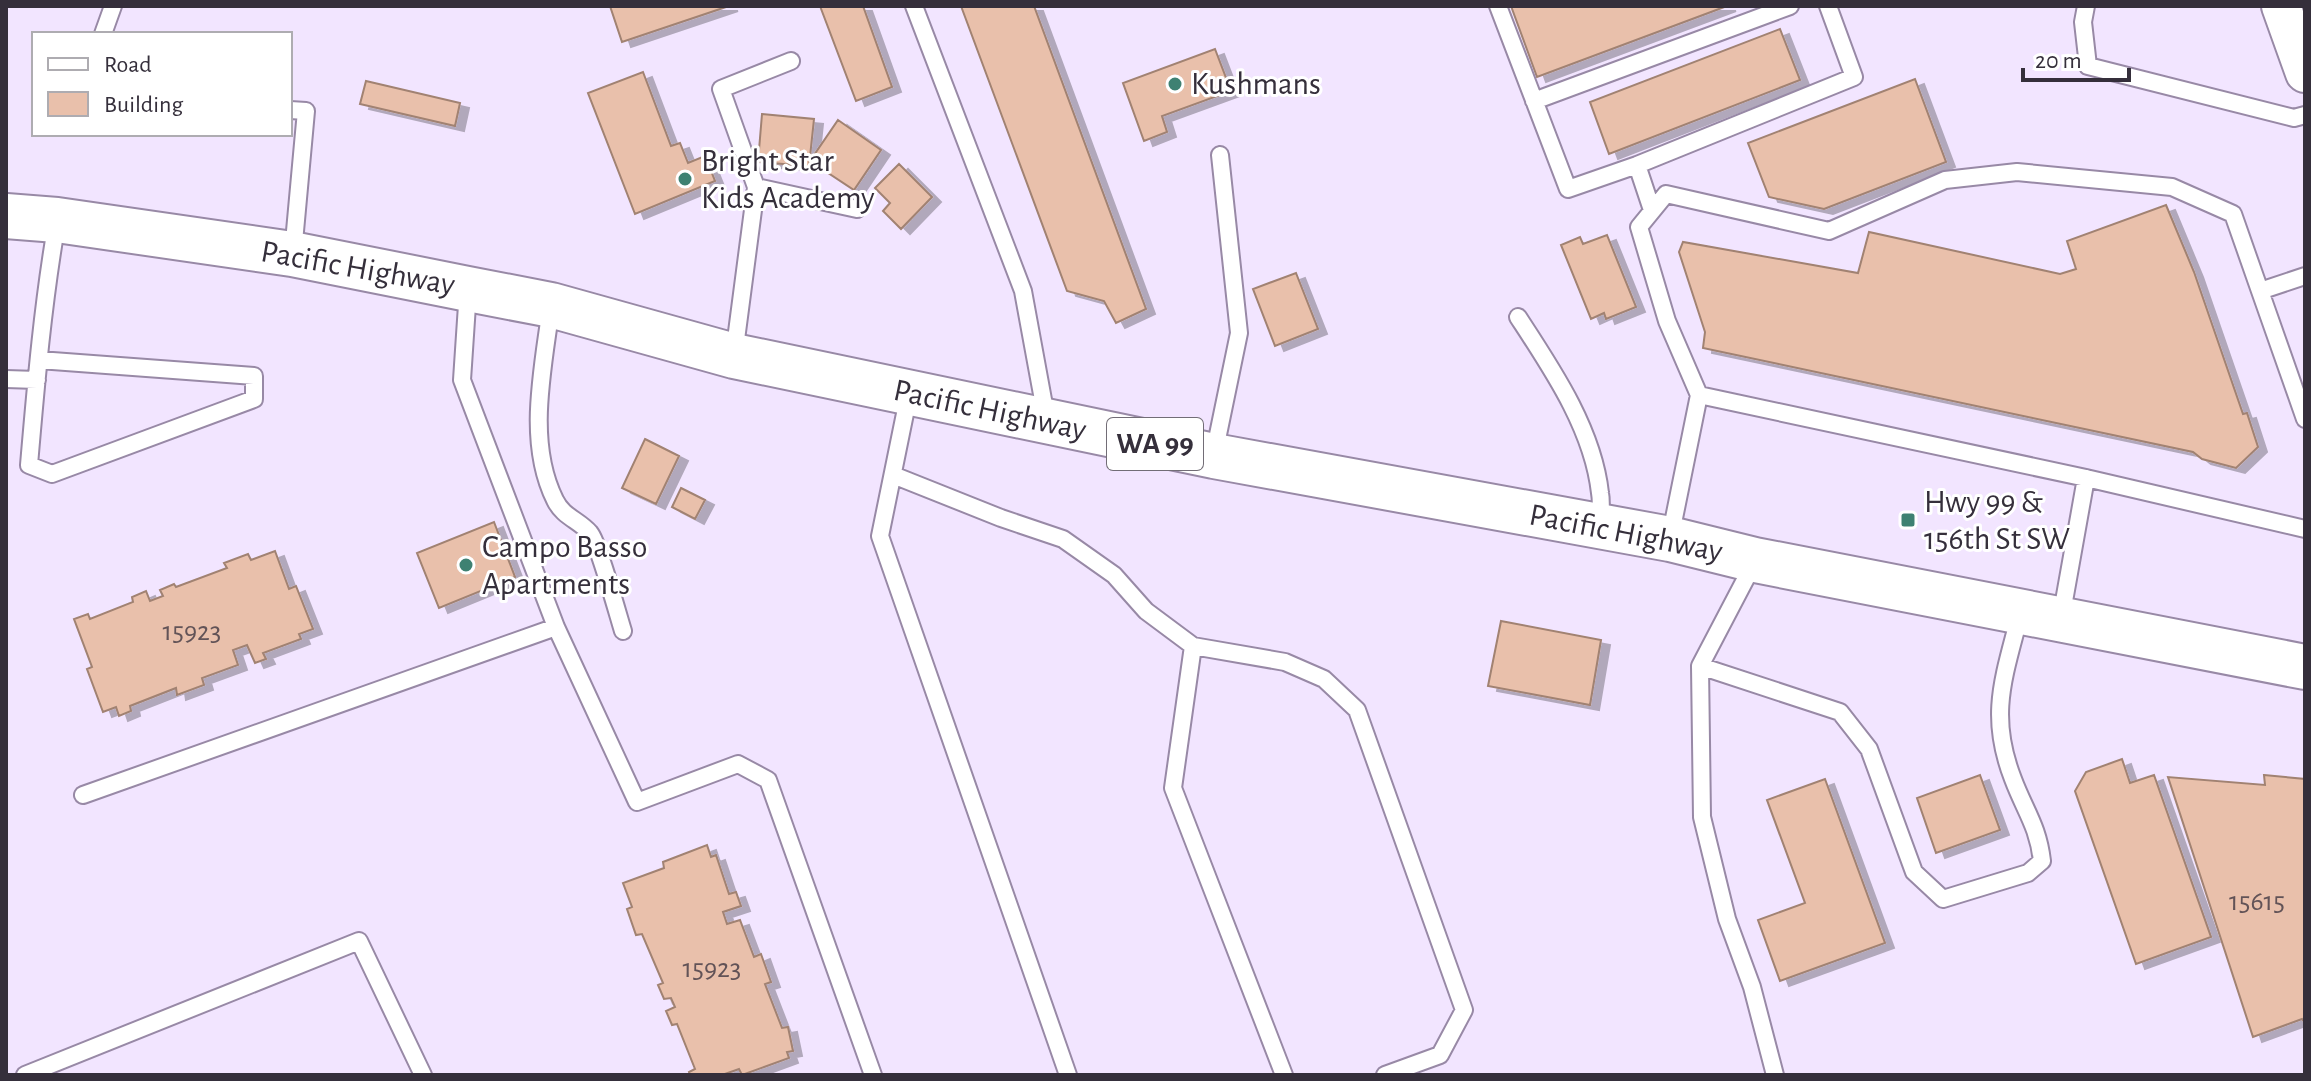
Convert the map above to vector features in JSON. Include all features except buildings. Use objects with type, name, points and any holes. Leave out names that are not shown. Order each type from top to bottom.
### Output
[{"type":"highway","name":"Pacific Highway","points":[[6,216],[57,220],[292,254],[551,305],[734,356],[1047,422],[1214,456],[1670,539],[1755,560],[2305,667]]},
{"type":"street","points":[[2281,6],[2305,73]]},
{"type":"lane","points":[[104,32],[113,6]]},
{"type":"lane","points":[[914,6],[1023,291],[1047,422]]},
{"type":"lane","points":[[1498,6],[1568,189],[1637,165],[1854,77],[1828,6]]},
{"type":"lane","points":[[1534,101],[1790,6]]},
{"type":"lane","points":[[2086,6],[2083,22],[2088,66],[2294,118],[2305,115]]},
{"type":"lane","points":[[734,356],[756,187],[721,89],[791,61]]},
{"type":"lane","points":[[292,110],[306,111],[292,254]]},
{"type":"lane","points":[[1214,456],[1239,333],[1220,155]]},
{"type":"lane","points":[[1637,165],[1652,210]]},
{"type":"lane","points":[[1670,539],[1699,395],[1667,321],[1639,227],[1666,194],[1829,231],[1945,180],[2017,172],[2172,187],[2233,214],[2305,419]]},
{"type":"lane","points":[[756,187],[857,209]]},
{"type":"lane","points":[[39,360],[254,376],[254,399],[52,474],[29,465],[45,290],[57,220]]},
{"type":"lane","points":[[2260,291],[2305,276]]},
{"type":"lane","points":[[468,289],[462,380],[556,627],[637,802],[738,764],[768,780],[873,1075]]},
{"type":"lane","points":[[551,305],[539,429],[543,465],[555,501],[565,515],[592,534],[623,631]]},
{"type":"lane","points":[[1518,317],[1554,371],[1574,410],[1600,493],[1600,526]]},
{"type":"lane","points":[[6,379],[37,380]]},
{"type":"lane","points":[[909,393],[880,536],[1068,1075]]},
{"type":"lane","points":[[1699,395],[2086,478],[2305,529]]},
{"type":"lane","points":[[893,475],[1063,539],[1114,575],[1146,611],[1193,646],[1285,662],[1324,679],[1357,710],[1464,1010],[1440,1055],[1385,1075]]},
{"type":"lane","points":[[1700,666],[1840,712],[1869,749],[1914,872],[1943,899],[2028,873],[2042,861],[2040,837],[2012,778],[2000,730],[1999,694],[2041,615],[2086,478]]},
{"type":"lane","points":[[1755,560],[1700,666],[1702,817],[1727,919],[1752,987],[1775,1075]]},
{"type":"lane","points":[[83,795],[556,627]]},
{"type":"lane","points":[[1193,646],[1173,788],[1284,1075]]},
{"type":"lane","points":[[25,1075],[359,941],[423,1075]]},
{"type":"place","name":"Kushmans","points":[[1175,84]]},
{"type":"place","name":"Bright Star Kids Academy","points":[[685,179]]},
{"type":"place","name":"Hwy 99 & 156th St SW","points":[[1908,520]]},
{"type":"place","name":"Campo Basso Apartments","points":[[466,565]]}]
